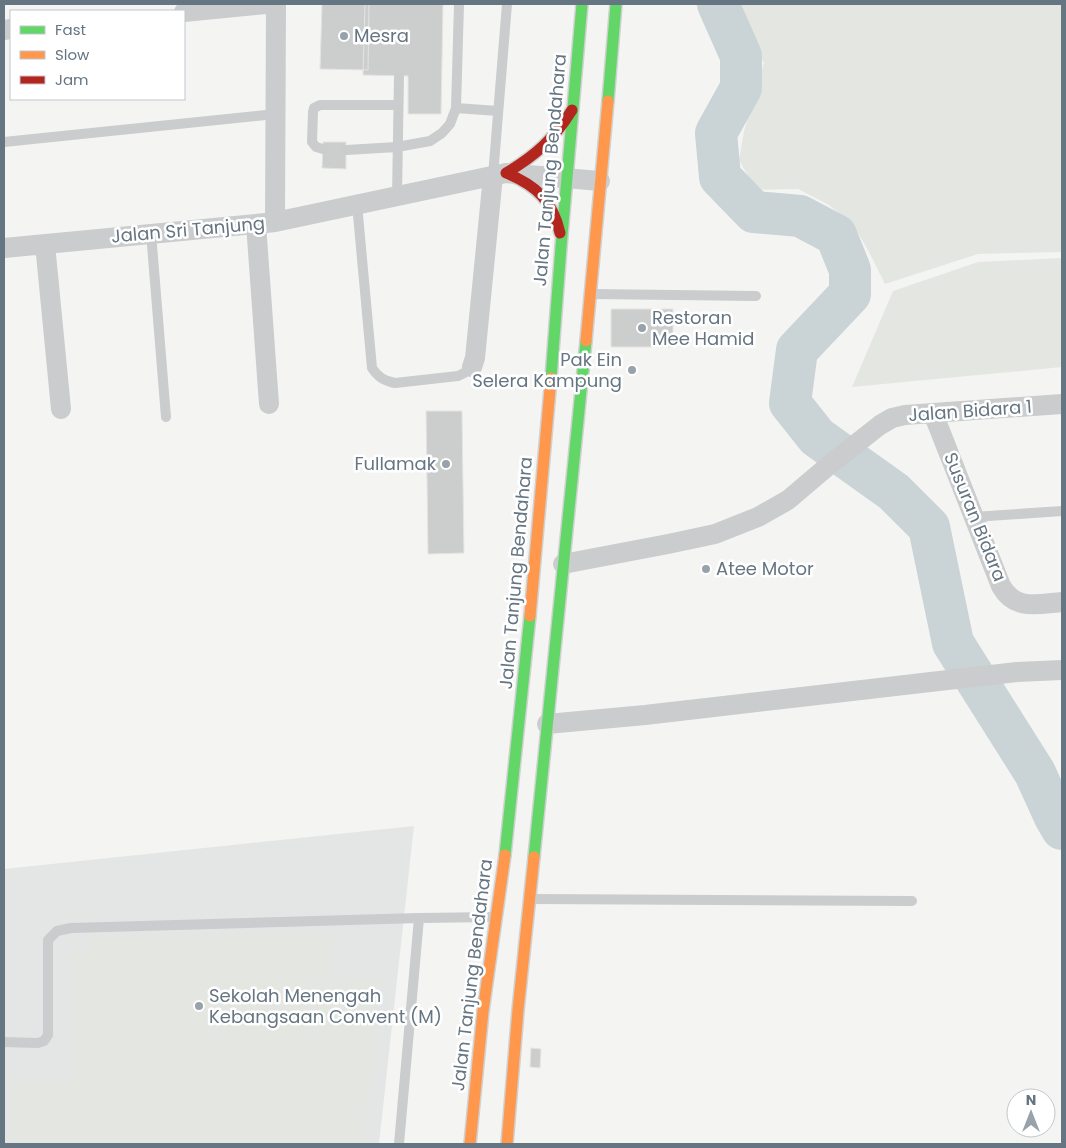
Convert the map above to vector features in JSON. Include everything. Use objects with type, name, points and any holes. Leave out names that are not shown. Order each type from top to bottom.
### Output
[{"type":"main road","name":"Jalan Tanjung Bendahara","points":[[470,1144],[483,1011],[507,841],[518,735],[549,412],[566,179],[582,4]]},
{"type":"main road","points":[[507,1144],[518,1010],[591,294],[616,4]]},
{"type":"main road","points":[[499,175],[520,166],[545,146],[556,134],[572,108]]},
{"type":"main road","points":[[499,175],[522,179],[536,188],[547,200],[555,214],[560,230],[561,247]]},
{"type":"street","points":[[185,12],[265,4]]},
{"type":"street","name":"Jalan Sri Tanjung","points":[[4,248],[266,223],[275,114],[276,4]]},
{"type":"street","points":[[270,404],[266,223],[499,175],[600,181]]},
{"type":"street","points":[[472,367],[475,358],[499,175]]},
{"type":"street","points":[[45,244],[61,409]]},
{"type":"street","name":"Jalan Bidara 1","points":[[563,564],[715,534],[758,518],[788,500],[828,466],[880,425],[892,418],[905,415],[1062,404]]},
{"type":"street","name":"Susuran Bidara","points":[[934,413],[1001,586],[1006,594],[1013,600],[1021,603],[1062,602]]},
{"type":"street","points":[[547,724],[645,715],[1017,672],[1062,670]]},
{"type":"lane","points":[[346,150],[398,147],[430,141],[442,133],[450,124],[456,108],[459,4]]},
{"type":"lane","points":[[499,175],[498,112],[507,4]]},
{"type":"lane","points":[[397,196],[399,76]]},
{"type":"lane","points":[[323,149],[316,147],[312,142],[314,108],[320,105],[398,105]]},
{"type":"lane","points":[[456,108],[498,112]]},
{"type":"lane","points":[[4,142],[275,114]]},
{"type":"lane","points":[[357,204],[372,368],[377,375],[386,381],[395,383],[458,376],[472,367]]},
{"type":"lane","points":[[150,234],[166,417]]},
{"type":"lane","points":[[591,294],[756,296]]},
{"type":"lane","points":[[974,517],[1062,511]]},
{"type":"lane","points":[[530,899],[912,901]]},
{"type":"lane","points":[[4,1042],[38,1044],[44,1042],[48,1035],[48,940],[57,931],[71,928],[496,917]]},
{"type":"lane","points":[[399,1144],[419,918]]},
{"type":"shaded area","points":[[734,4],[1062,4],[1062,252],[978,254],[885,284],[854,226],[829,205],[798,189],[756,190],[739,160],[744,131],[764,63]]},
{"type":"shaded area","points":[[1062,258],[1062,367],[852,387],[893,291],[978,262]]},
{"type":"shaded area","name":"Sekolah Menengah Kebangsaan Convent (M)","points":[[414,826],[379,1144],[4,1144],[4,869]]},
{"type":"shaded area","points":[[334,934],[331,977],[382,977],[363,1144],[13,1144],[13,1080],[75,1080],[73,951],[87,951],[87,937]]},
{"type":"building","points":[[322,4],[369,4],[368,70],[320,69]]},
{"type":"building","points":[[365,4],[443,4],[441,114],[408,114],[408,76],[363,75]]},
{"type":"building","points":[[323,142],[346,142],[346,169],[322,168]]},
{"type":"building","name":"Restoran Mee Hamid","points":[[611,309],[673,309],[673,347],[611,347]]},
{"type":"building","points":[[426,411],[462,411],[464,553],[428,554]]},
{"type":"building","points":[[531,1048],[541,1049],[540,1068],[530,1067]]},
{"type":"waterway","points":[[718,4],[741,56],[741,88],[716,133],[720,177],[754,212],[800,216],[836,235],[850,270],[850,294],[797,350],[790,403],[817,437],[894,492],[929,527],[953,643],[1035,773],[1062,829]]},
{"type":"traffic: fast","points":[[551,378],[582,4]]},
{"type":"traffic: fast","points":[[608,101],[616,4]]},
{"type":"traffic: fast","points":[[534,857],[586,341]]},
{"type":"traffic: fast","points":[[505,855],[530,616]]},
{"type":"traffic: slow","points":[[586,341],[608,101]]},
{"type":"traffic: slow","points":[[530,616],[551,378]]},
{"type":"traffic: slow","points":[[470,1144],[483,1011],[505,855]]},
{"type":"traffic: slow","points":[[507,1144],[518,1010],[534,857]]},
{"type":"traffic: jam","points":[[506,173],[543,146],[558,130],[572,110]]},
{"type":"traffic: jam","points":[[506,173],[526,183],[542,196],[553,212],[560,233]]},
{"type":"place","name":"Mesra","points":[[344,36]]},
{"type":"place","name":"Restoran Mee Hamid","points":[[642,328]]},
{"type":"place","name":"Pak Ein Selera Kampung","points":[[632,370]]},
{"type":"place","name":"Fullamak","points":[[446,464]]},
{"type":"place","name":"Atee Motor","points":[[706,569]]},
{"type":"place","name":"Sekolah Menengah Kebangsaan Convent (M)","points":[[199,1006]]}]
